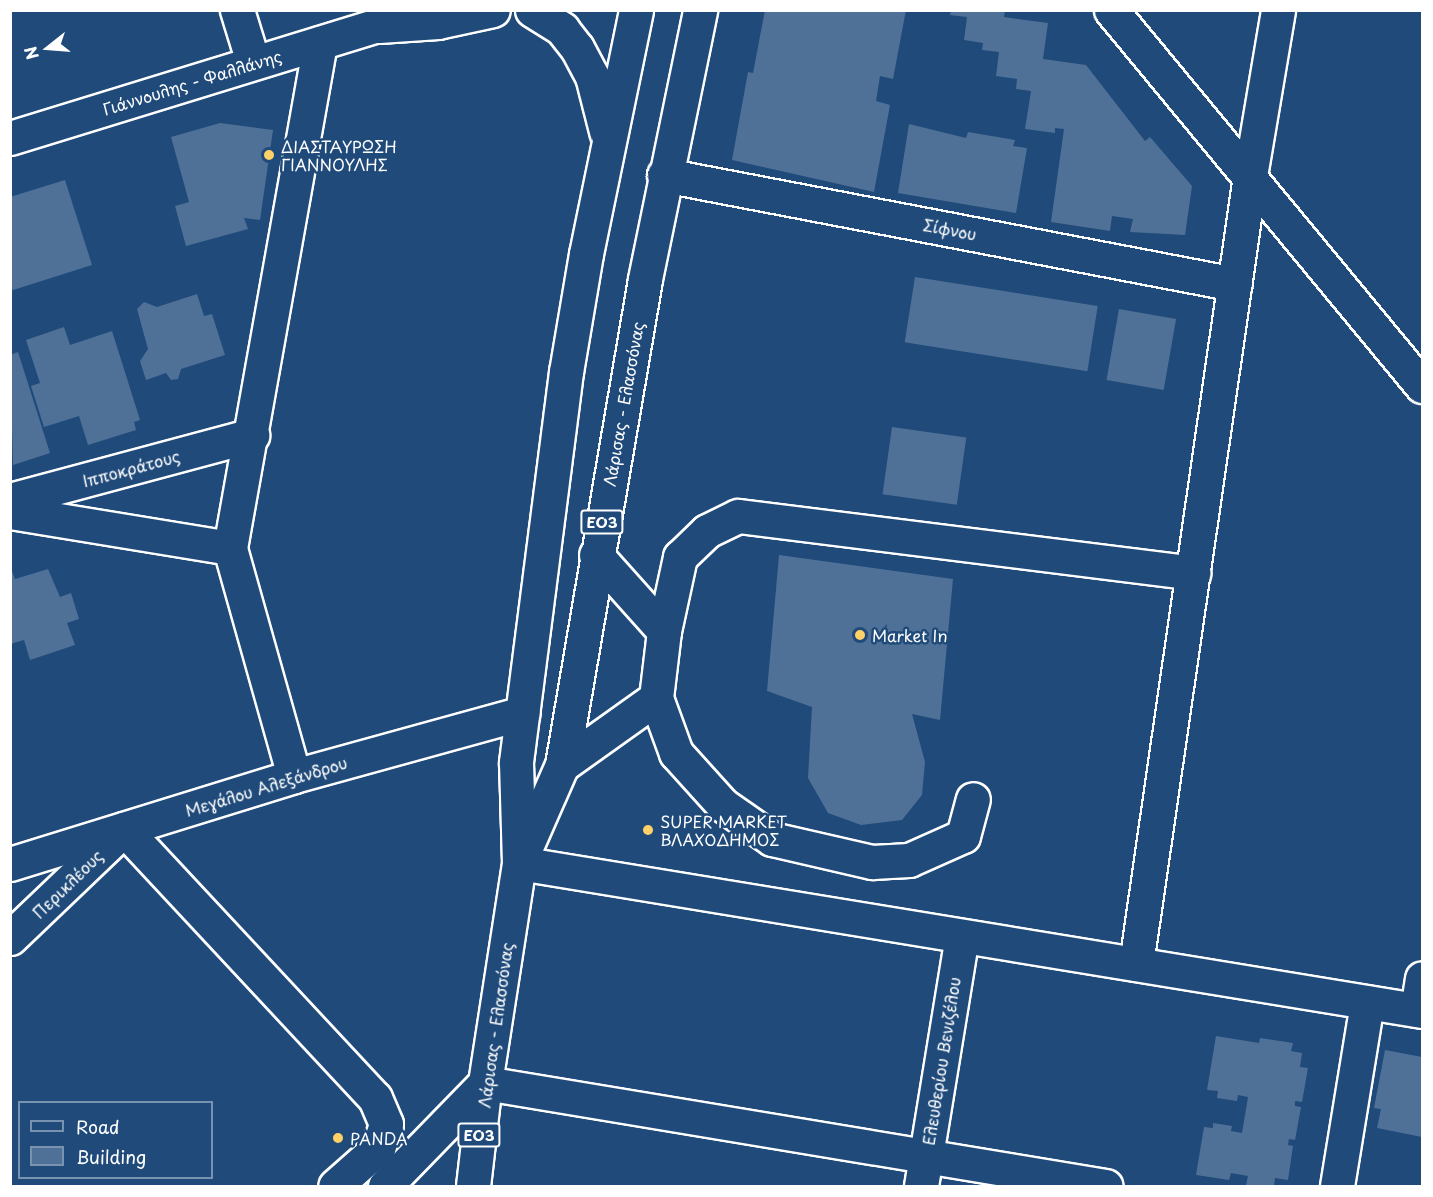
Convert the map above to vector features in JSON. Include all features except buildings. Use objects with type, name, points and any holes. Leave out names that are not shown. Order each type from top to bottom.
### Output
[{"type":"main road","points":[[237,10],[253,62]]},
{"type":"main road","name":"Γιάννουλης - Φαλλάνης","points":[[10,138],[375,26],[405,10]]},
{"type":"main road","name":"Γιάννουλης - Φαλλάνης","points":[[375,26],[438,22],[493,10]]},
{"type":"main road","points":[[532,10],[562,29],[577,48],[592,76],[608,139]]},
{"type":"main road","name":"Λάρισας - Ελασσόνας","points":[[474,1186],[485,1083],[519,863],[516,762],[566,372],[608,139],[636,10]]},
{"type":"main road","name":"Λάρισας - Ελασσόνας","points":[[519,863],[562,765],[596,555],[664,175],[700,10]]},
{"type":"main road","points":[[1111,10],[1250,176],[1347,299],[1422,386]]},
{"type":"main road","points":[[1136,964],[1250,176],[1278,10]]},
{"type":"main road","points":[[294,776],[230,548],[252,435],[320,43]]},
{"type":"main road","name":"Σίφνου","points":[[664,175],[1235,284]]},
{"type":"main road","name":"Ιπποκράτους","points":[[10,500],[252,435]]},
{"type":"main road","points":[[10,512],[230,548]]},
{"type":"main road","points":[[973,799],[963,836],[909,860],[872,862],[772,839],[723,805],[676,753],[656,699],[664,631],[680,557],[707,531],[738,516],[1193,573]]},
{"type":"main road","points":[[596,555],[664,631]]},
{"type":"main road","points":[[562,765],[656,699]]},
{"type":"main road","name":"Μεγάλου Αλεξάνδρου","points":[[10,864],[294,776],[522,713]]},
{"type":"main road","points":[[124,829],[375,1098],[387,1124],[378,1148],[335,1186]]},
{"type":"main road","name":"Περικλέους","points":[[10,938],[124,829]]},
{"type":"main road","points":[[519,863],[1420,1010],[1422,978]]},
{"type":"main road","name":"Ελευθερίου Βενιζέλου","points":[[924,1172],[962,936]]},
{"type":"main road","points":[[1337,1186],[1367,1002]]},
{"type":"main road","points":[[386,1186],[485,1083],[924,1172],[1106,1186]]},
{"type":"place","name":"ΔΙΑΣΤΑΥΡΩΣΗ ΓΙΑΝΝΟΥΛΗΣ","points":[[269,155]]},
{"type":"place","name":"Market In","points":[[860,635]]},
{"type":"place","name":"SUPER MARKET ΒΛΑΧΟΔΗΜΟΣ","points":[[648,830]]},
{"type":"place","name":"PANDA","points":[[338,1138]]}]
